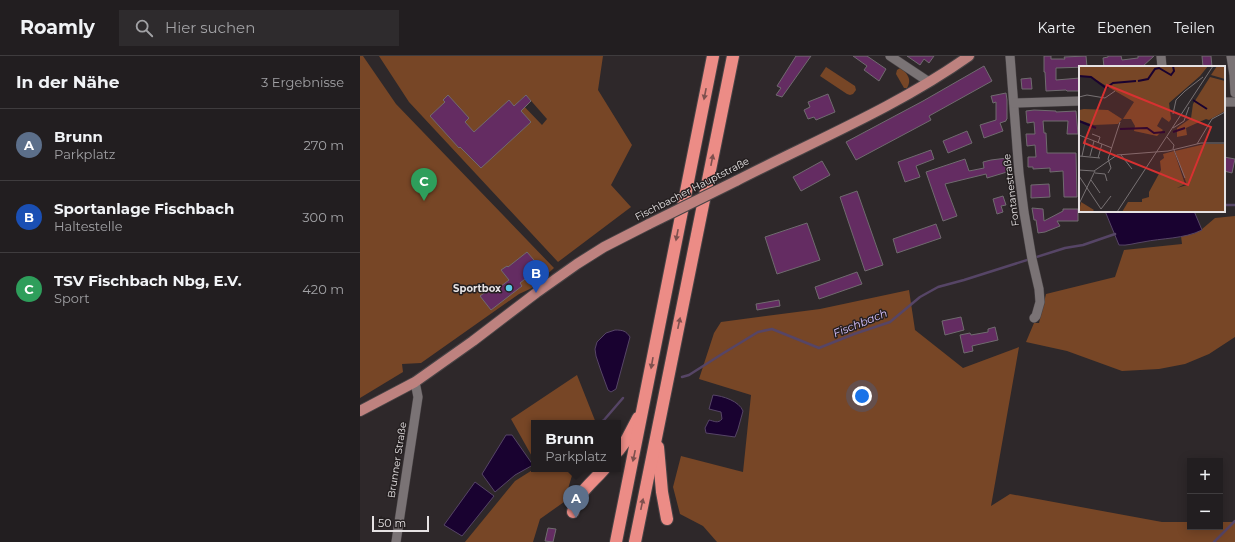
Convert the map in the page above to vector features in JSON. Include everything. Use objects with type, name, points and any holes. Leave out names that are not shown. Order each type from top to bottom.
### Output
[{"type":"highway","points":[[616,542],[713,56]]},
{"type":"highway","points":[[635,542],[733,56]]},
{"type":"highway","points":[[621,446],[630,433],[644,404]]},
{"type":"highway","points":[[658,430],[662,492],[666,519]]},
{"type":"highway","points":[[573,512],[580,495],[601,472]]},
{"type":"main road","name":"Fischbacher Hauptstraße","points":[[360,411],[415,382],[474,341],[546,285],[604,247],[872,114],[929,82],[969,56]]},
{"type":"street","points":[[890,56],[929,82]]},
{"type":"street","name":"Fontanestraße","points":[[1010,56],[1019,173],[1032,259],[1039,289],[1040,302],[1034,318]]},
{"type":"street","points":[[1160,56],[1162,66]]},
{"type":"street","points":[[1231,56],[1235,93]]},
{"type":"street","points":[[1014,103],[1079,101]]},
{"type":"street","name":"Brunner Straße","points":[[396,542],[418,397],[415,382]]},
{"type":"shaded area","points":[[360,56],[363,56],[396,104],[554,268],[532,288],[519,294],[421,363],[402,364],[403,372],[360,398]]},
{"type":"shaded area","points":[[379,56],[603,56],[598,90],[632,145],[611,185],[631,207],[558,262],[409,102]],"holes":[[[526,95],[547,119],[542,125],[519,101]]]},
{"type":"shaded area","points":[[826,67],[855,86],[856,90],[853,94],[847,94],[820,76]]},
{"type":"shaded area","points":[[900,68],[905,72],[909,79],[907,88],[904,88],[896,74],[897,70]]},
{"type":"shaded area","points":[[1105,212],[1194,212],[1202,230],[1180,237],[1119,245]]},
{"type":"shaded area","points":[[1235,216],[1235,337],[1209,354],[1185,364],[1159,369],[1122,371],[1067,351],[1026,342],[1034,323],[1039,323],[1046,294],[1115,277],[1124,250],[1182,244],[1181,236],[1193,234],[1201,230],[1215,218]]},
{"type":"shaded area","points":[[909,290],[915,330],[963,368],[1019,347],[991,506],[1010,494],[1162,522],[1187,522],[1187,530],[1223,530],[1223,522],[1235,522],[1235,542],[717,542],[703,526],[680,514],[673,487],[681,456],[743,472],[751,395],[699,379],[714,333],[721,322],[820,309]]},
{"type":"shaded area","points":[[615,330],[624,331],[630,337],[616,389],[611,392],[608,390],[595,349],[597,342],[606,333]]},
{"type":"shaded area","points":[[577,375],[595,420],[531,420],[531,455],[511,419]]},
{"type":"shaded area","points":[[713,395],[726,398],[741,407],[743,411],[735,437],[706,433],[705,428],[709,420],[717,422],[722,419],[721,412],[709,409]]},
{"type":"shaded area","points":[[506,435],[512,435],[531,462],[531,466],[515,475],[495,492],[482,474]]},
{"type":"shaded area","points":[[531,471],[573,472],[564,502],[540,519],[533,542],[465,542],[515,481]]},
{"type":"shaded area","points":[[475,482],[494,496],[462,536],[444,525]]},
{"type":"building","points":[[796,56],[811,56],[782,97],[776,95],[781,88],[777,86]]},
{"type":"building","points":[[853,56],[867,56],[886,69],[879,81],[864,70],[867,66]]},
{"type":"building","points":[[907,56],[934,56],[929,63],[924,59],[920,65]]},
{"type":"building","points":[[1044,56],[1051,56],[1051,59],[1065,59],[1064,57],[1086,56],[1087,66],[1056,68],[1056,80],[1079,78],[1079,91],[1046,91]]},
{"type":"building","points":[[1121,56],[1122,60],[1138,58],[1138,56],[1154,56],[1143,66],[1104,66],[1103,58]]},
{"type":"building","points":[[1202,56],[1211,56],[1212,66],[1203,66]]},
{"type":"building","points":[[984,66],[992,81],[929,116],[931,120],[856,160],[846,142],[923,101]]},
{"type":"building","points":[[1031,78],[1032,89],[1022,89],[1021,79]]},
{"type":"building","points":[[1006,93],[1007,119],[1006,121],[1000,123],[1003,131],[984,138],[980,125],[996,120],[996,102],[993,103],[991,96]]},
{"type":"building","points":[[828,94],[835,112],[816,120],[814,117],[808,119],[804,110],[810,107],[808,102]]},
{"type":"building","points":[[448,95],[469,118],[465,122],[474,132],[509,100],[514,106],[526,95],[531,101],[521,111],[531,122],[481,168],[460,147],[459,148],[430,116],[445,102],[443,100]]},
{"type":"building","points":[[1034,110],[1056,112],[1076,111],[1078,134],[1067,134],[1068,121],[1043,121],[1044,133],[1046,133],[1047,153],[1076,153],[1077,197],[1064,197],[1063,171],[1050,172],[1050,168],[1033,169],[1033,167],[1028,167],[1028,157],[1036,157],[1035,145],[1027,146],[1026,134],[1035,134],[1034,122],[1027,123],[1026,111]]},
{"type":"building","points":[[967,131],[972,143],[948,153],[943,141]]},
{"type":"building","points":[[931,150],[934,159],[916,166],[920,177],[905,182],[898,162]]},
{"type":"building","points":[[1225,157],[1235,159],[1232,173],[1225,171]]},
{"type":"building","points":[[1007,158],[1010,170],[1006,171],[1007,172],[987,178],[986,174],[945,184],[957,216],[943,221],[926,172],[965,159],[969,171],[984,168],[983,162]]},
{"type":"building","points":[[822,161],[830,175],[801,191],[793,177]]},
{"type":"building","points":[[1049,184],[1050,197],[1031,198],[1031,185]]},
{"type":"building","points":[[857,191],[883,265],[865,271],[840,197]]},
{"type":"building","points":[[1003,196],[1006,205],[1001,206],[1003,212],[997,214],[993,199]]},
{"type":"building","points":[[1032,208],[1043,209],[1044,221],[1063,211],[1063,209],[1078,209],[1078,221],[1057,221],[1060,226],[1038,233]]},
{"type":"building","points":[[807,223],[820,260],[777,274],[765,237]]},
{"type":"building","points":[[936,224],[941,238],[897,253],[893,239]]},
{"type":"building","points":[[527,252],[540,267],[520,283],[522,286],[491,310],[480,296],[491,290],[492,293],[509,280],[501,270],[507,266],[508,267]]},
{"type":"building","points":[[857,272],[862,284],[819,299],[815,287]]},
{"type":"building","points":[[779,300],[780,306],[757,310],[756,304]]},
{"type":"building","points":[[961,317],[964,330],[945,335],[942,321]]},
{"type":"building","points":[[995,327],[998,340],[972,346],[973,351],[964,353],[960,335],[988,332],[988,329]]},
{"type":"building","points":[[548,528],[556,529],[553,542],[545,541]]},
{"type":"waterway","name":"Fischbach","points":[[1225,205],[1235,205]]},
{"type":"waterway","name":"Fischbach","points":[[682,377],[689,375],[758,332],[772,329],[819,348],[890,322],[920,297],[938,287],[1065,248],[1083,245],[1115,234]]},
{"type":"waterway","name":"Fischbach","points":[[604,420],[623,398]]},
{"type":"waterway","points":[[1214,542],[1235,521]]},
{"type":"place","name":"TSV Fischbach Nbg, E.V.","points":[[424,201]]},
{"type":"place","name":"Sportbox","points":[[509,288]]},
{"type":"place","name":"Sportanlage Fischbach","points":[[536,293]]},
{"type":"place","name":"Brunn","points":[[576,518]]}]
